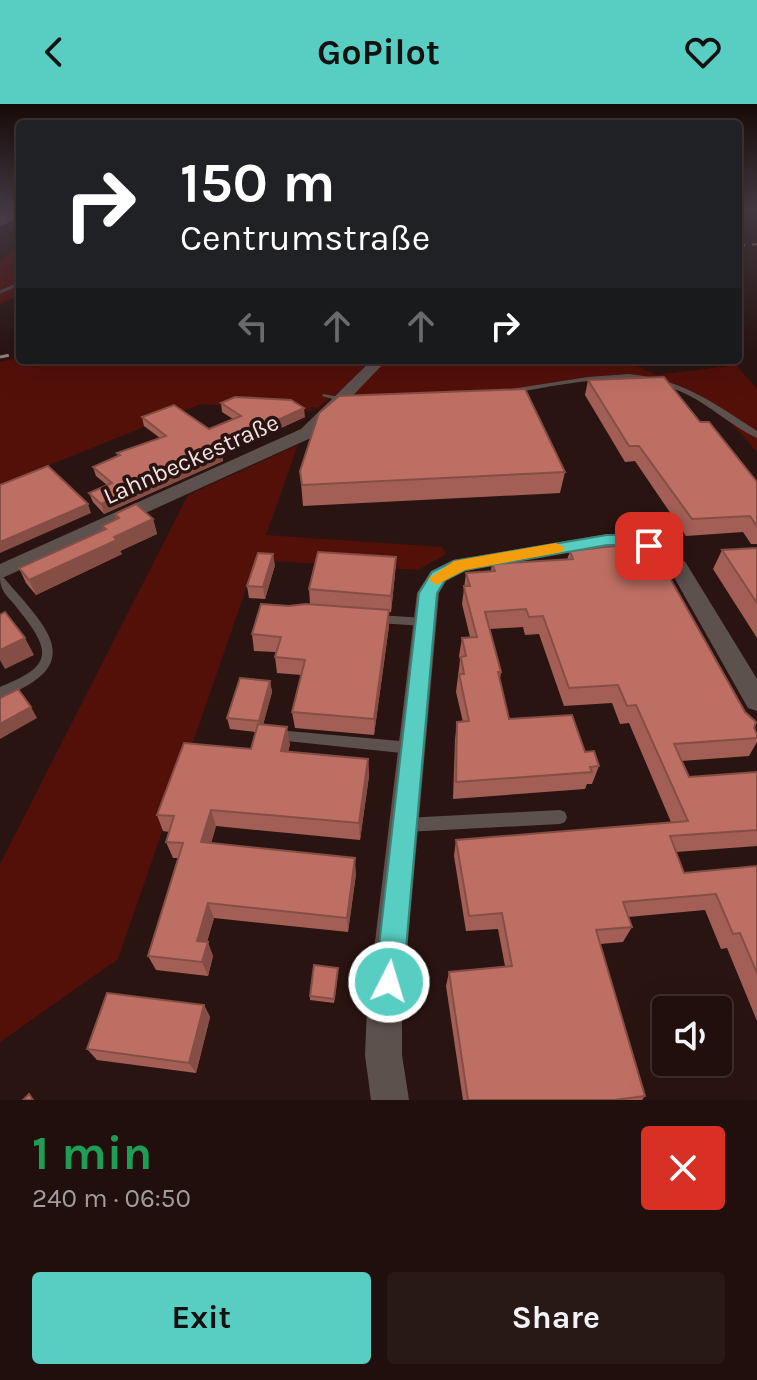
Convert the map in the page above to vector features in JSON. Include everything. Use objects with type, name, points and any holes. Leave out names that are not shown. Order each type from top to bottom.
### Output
[{"type":"street","name":"Lahnbeckestraße","points":[[0,572],[307,433],[376,364]]},
{"type":"street","points":[[390,1100],[385,1082],[385,1029],[428,593],[438,576],[460,565],[607,540],[624,540],[649,546],[668,556],[679,568],[757,701]]},
{"type":"lane","points":[[505,392],[615,378],[647,378],[693,395],[757,435]]},
{"type":"lane","points":[[0,581],[50,648],[47,661],[41,668],[0,693]]},
{"type":"lane","points":[[368,618],[425,622]]},
{"type":"lane","points":[[276,735],[412,748]]},
{"type":"lane","points":[[405,825],[560,817]]},
{"type":"shaded area","points":[[6,256],[16,256],[16,297],[0,304],[0,261]]},
{"type":"shaded area","points":[[16,358],[16,364],[373,364],[318,408],[311,407],[312,411],[201,404],[0,485],[0,362]]},
{"type":"shaded area","points":[[380,364],[633,364],[656,375],[736,365],[757,389],[757,452],[706,401],[681,386],[648,377],[602,377],[484,394],[343,407]]},
{"type":"shaded area","points":[[298,445],[266,535],[442,547],[446,554],[418,570],[256,560],[118,959],[0,1042],[0,864],[188,495]]},
{"type":"building","points":[[664,377],[700,422],[709,422],[757,482],[757,526],[750,516],[692,519],[639,446],[629,446],[588,380]]},
{"type":"building","points":[[525,389],[565,472],[302,485],[300,471],[319,413],[339,396]]},
{"type":"building","points":[[235,397],[291,400],[304,408],[216,448],[221,451],[101,504],[89,493],[112,483],[93,467],[120,455],[117,453],[166,436],[142,417],[174,405],[209,429],[241,416],[221,403]]},
{"type":"building","points":[[48,466],[88,504],[0,542],[0,485]]},
{"type":"building","points":[[136,504],[153,519],[114,537],[117,540],[29,580],[19,568],[106,529],[102,526],[119,518],[115,514]]},
{"type":"building","points":[[640,543],[644,549],[649,549],[656,562],[661,562],[745,712],[756,722],[757,738],[674,744],[689,777],[757,772],[757,830],[670,836],[684,873],[757,866],[757,973],[740,933],[733,934],[716,894],[623,902],[632,927],[596,930],[645,1096],[614,1100],[468,1100],[449,972],[512,966],[502,913],[469,916],[456,840],[688,821],[636,705],[627,706],[618,685],[569,688],[543,616],[529,617],[526,609],[485,612],[501,672],[498,672],[509,719],[572,715],[585,752],[594,751],[599,766],[590,767],[592,772],[456,782],[457,722],[469,721],[459,674],[464,674],[461,657],[466,656],[462,638],[477,637],[465,592],[464,586],[470,586],[466,573],[495,571],[492,564],[573,559],[570,551]]},
{"type":"building","points":[[757,548],[757,603],[722,550]]},
{"type":"building","points":[[318,552],[396,557],[391,596],[309,589]]},
{"type":"building","points":[[258,553],[273,554],[263,587],[247,586]]},
{"type":"building","points":[[261,604],[389,610],[374,719],[292,712],[305,660],[275,657],[281,637],[252,634]]},
{"type":"building","points":[[5,612],[25,638],[0,650],[0,615]]},
{"type":"building","points":[[240,678],[270,681],[259,721],[227,718]]},
{"type":"building","points":[[18,689],[31,707],[0,724],[0,698]]},
{"type":"building","points":[[258,724],[287,727],[281,751],[368,759],[359,823],[211,810],[201,842],[355,858],[347,918],[208,903],[197,941],[208,942],[202,962],[148,956],[183,843],[166,842],[174,816],[157,815],[184,743],[251,749]]},
{"type":"building","points":[[314,965],[338,968],[334,999],[310,996]]},
{"type":"building","points":[[107,993],[204,1005],[189,1063],[87,1049]]},
{"type":"waterway","points":[[7,289],[16,285]]},
{"type":"waterway","points":[[0,292],[12,287]]},
{"type":"railway","points":[[0,357],[16,354]]},
{"type":"slow traffic","points":[[436,579],[460,565],[556,548]]},
{"type":"route","points":[[389,982],[428,593],[438,576],[460,565],[607,540],[624,540],[649,546]]}]
